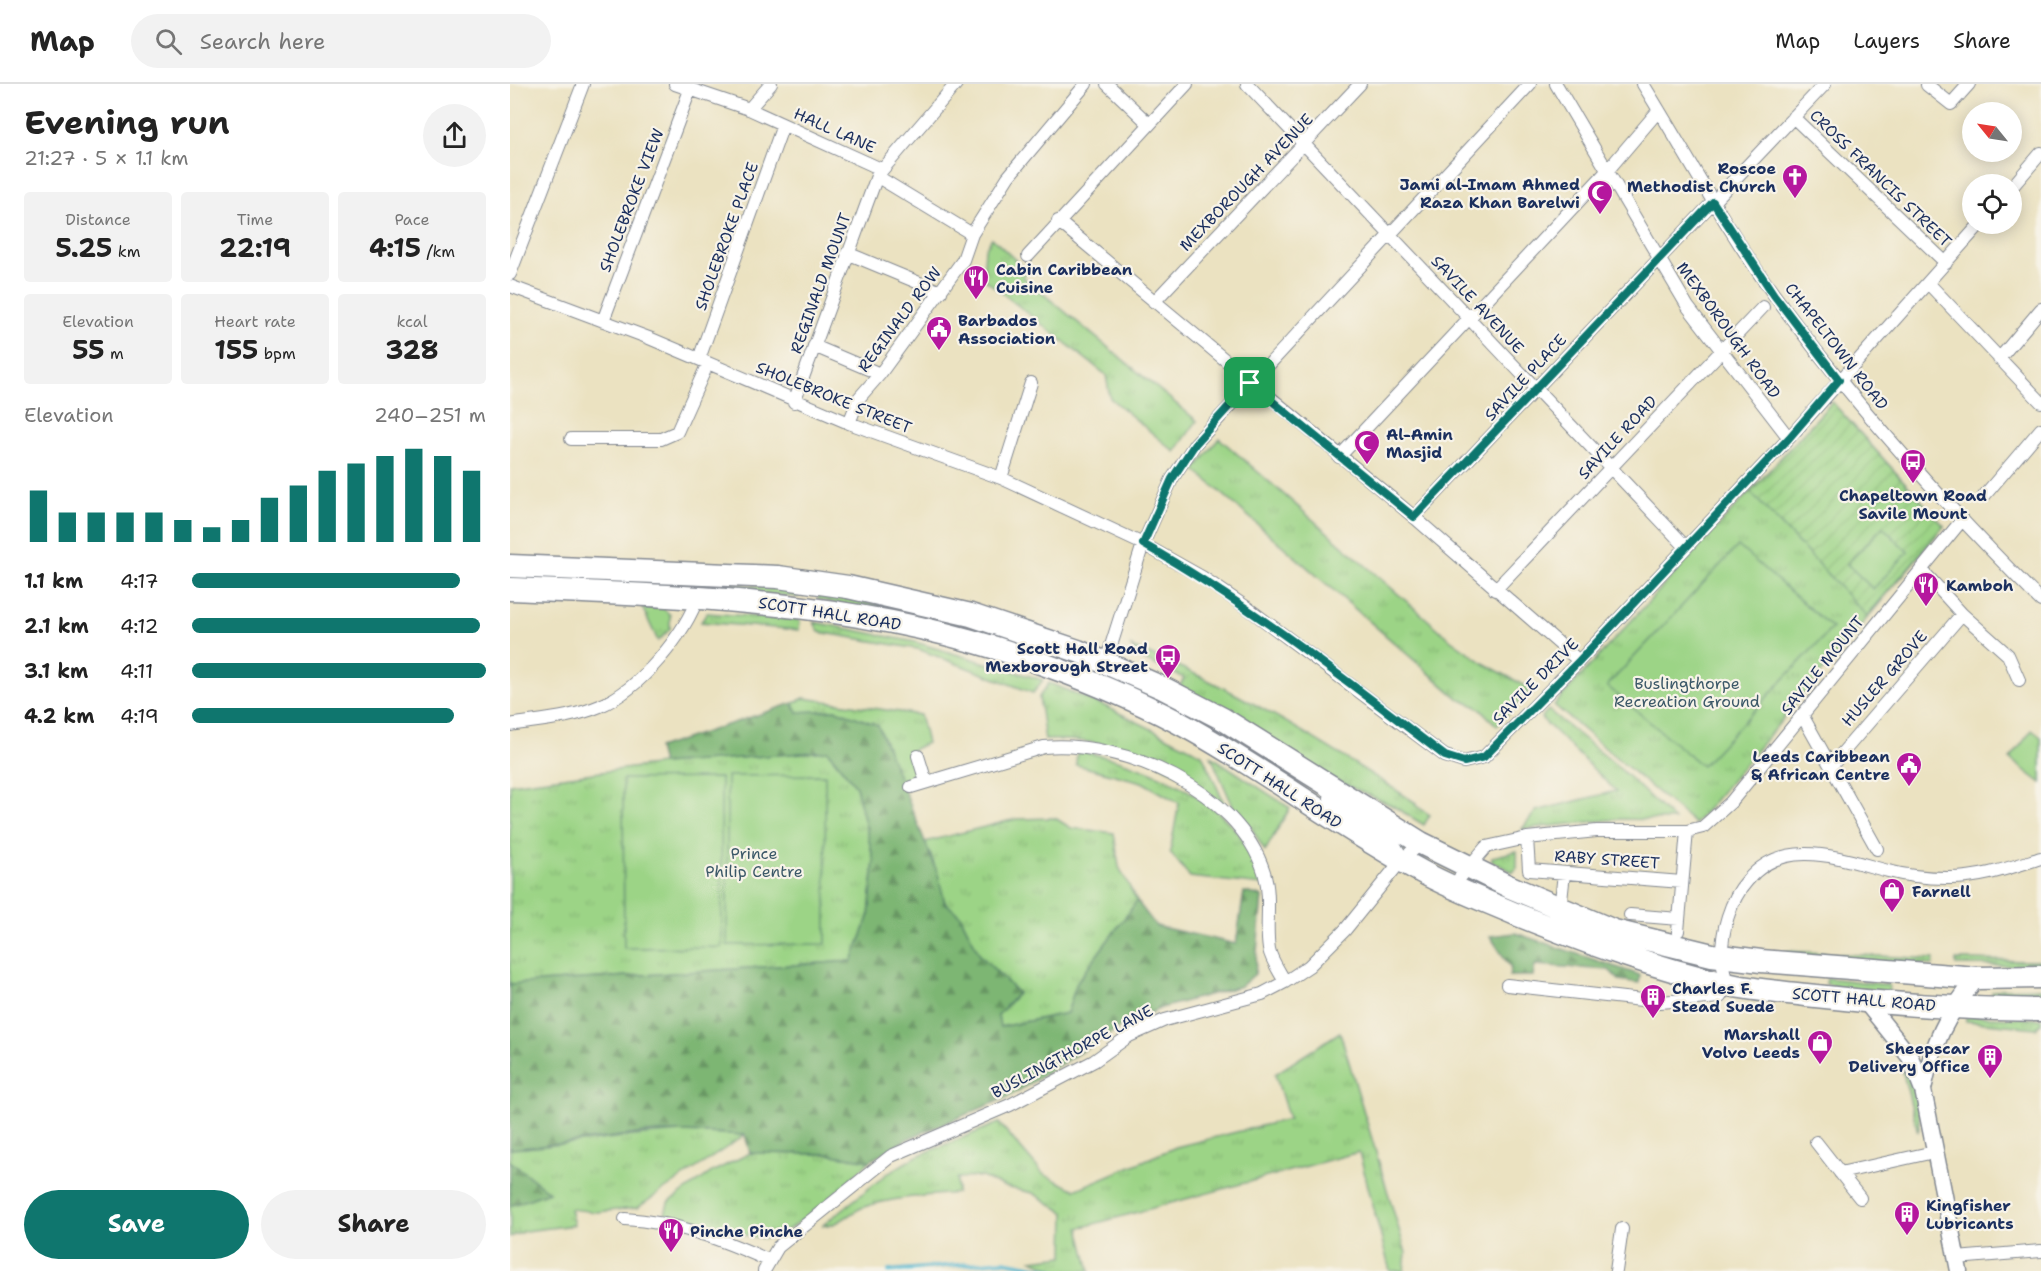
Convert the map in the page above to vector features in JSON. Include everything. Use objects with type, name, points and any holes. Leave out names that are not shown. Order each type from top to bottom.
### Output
[{"type":"highway","name":"SCOTT HALL ROAD","points":[[510,566],[701,572],[778,577],[911,601],[971,615],[1070,648],[1223,719],[1421,843],[1468,867],[1558,920],[1722,957],[1809,966],[1977,978],[2041,977]]},
{"type":"highway","name":"SCOTT HALL ROAD","points":[[510,589],[698,596],[836,611],[898,622],[1011,652],[1097,686],[1192,729],[1401,861],[1452,887],[1558,920],[1727,984],[1866,1002],[2041,1010]]},
{"type":"street","points":[[510,274],[583,84]]},
{"type":"street","name":"HALL LANE","points":[[675,84],[749,109],[783,125],[881,175],[972,234]]},
{"type":"street","points":[[749,109],[771,84]]},
{"type":"street","points":[[881,175],[956,84]]},
{"type":"street","name":"REGINALD ROW","points":[[849,423],[859,398],[880,374],[963,260],[972,234],[1008,177],[1086,84]]},
{"type":"street","points":[[1107,84],[1149,124]]},
{"type":"street","points":[[1028,256],[1187,84]]},
{"type":"street","name":"SAVILE AVENUE","points":[[1247,84],[1685,546]]},
{"type":"street","name":"MEXBOROUGH AVENUE","points":[[1154,302],[1360,84]]},
{"type":"street","points":[[1097,686],[1143,544],[1172,479],[1195,444],[1530,84]]},
{"type":"street","name":"MEXBOROUGH ROAD","points":[[1556,84],[1688,307],[1789,438]]},
{"type":"street","name":"CHAPELTOWN ROAD","points":[[1643,84],[1713,202],[1768,302],[1962,520],[2041,601]]},
{"type":"street","name":"SAVILE PLACE","points":[[1414,517],[1825,84]]},
{"type":"street","points":[[1928,85],[1951,104],[1969,84]]},
{"type":"street","name":"SHOLEBROKE VIEW","points":[[603,321],[690,90]]},
{"type":"street","points":[[1338,457],[1608,170],[1659,110]]},
{"type":"street","name":"CROSS FRANCIS STREET","points":[[1793,117],[1947,263]]},
{"type":"street","name":"SHOLEBROKE PLACE","points":[[571,439],[661,439],[677,432],[704,361],[783,125]]},
{"type":"street","points":[[2022,175],[2041,153]]},
{"type":"street","name":"REGINALD MOUNT","points":[[794,402],[847,253],[881,175]]},
{"type":"street","points":[[1058,221],[1338,457],[1414,517],[1579,661]]},
{"type":"street","name":"SAVILE DRIVE","points":[[1143,544],[1202,577],[1249,609],[1454,760],[1474,761],[1484,757],[1579,661],[1789,438],[1972,234]]},
{"type":"street","points":[[847,253],[941,292]]},
{"type":"street","points":[[1929,284],[2041,402]]},
{"type":"street","name":"SHOLEBROKE STREET","points":[[510,286],[704,361],[794,402],[1001,478],[1143,544]]},
{"type":"street","name":"SAVILE ROAD","points":[[1495,590],[1720,350],[1768,302]]},
{"type":"street","points":[[1999,359],[2041,309]]},
{"type":"street","points":[[814,346],[880,374]]},
{"type":"street","points":[[1001,478],[1031,383]]},
{"type":"street","points":[[1984,496],[2041,429]]},
{"type":"street","name":"SAVILE MOUNT","points":[[1687,831],[1703,827],[1731,802],[1962,520]]},
{"type":"street","points":[[1922,570],[1962,614],[2008,656],[2019,680]]},
{"type":"street","points":[[510,724],[572,715],[602,706],[644,676],[679,636],[698,596],[701,572]]},
{"type":"street","name":"HUSLER GROVE","points":[[1832,765],[1962,614]]},
{"type":"street","points":[[1802,715],[1877,849]]},
{"type":"street","points":[[911,787],[1044,747],[1075,746],[1102,749],[1133,759],[1182,782],[1210,800],[1234,820],[1253,846],[1269,890],[1269,952],[1285,982]]},
{"type":"street","points":[[918,756],[926,782]]},
{"type":"street","name":"SCOTT HALL ROAD","points":[[1293,761],[1315,788],[1398,847],[1401,861]]},
{"type":"street","points":[[1452,887],[1486,847],[1527,838],[1597,831],[1687,831],[1678,925],[1630,915]]},
{"type":"street","name":"RABY STREET","points":[[1527,838],[1528,870],[1682,882]]},
{"type":"street","name":"BUSLINGTHORPE LANE","points":[[766,1266],[778,1247],[891,1156],[1010,1105],[1094,1061],[1129,1036],[1165,1020],[1262,994],[1285,982],[1309,966],[1345,930],[1401,861],[1421,843]]},
{"type":"street","points":[[1507,985],[1660,1002],[1720,997],[1727,984],[1722,957],[1727,923],[1734,899],[1748,879],[1767,864],[1790,855],[1815,853],[1905,875],[1950,878],[2010,868],[2041,858]]},
{"type":"street","points":[[1558,920],[1564,873]]},
{"type":"street","points":[[1923,1090],[1930,1054],[1953,1007],[1977,978]]},
{"type":"street","points":[[1866,1002],[1910,1057],[1923,1090],[1958,1264],[2041,1251]]},
{"type":"street","points":[[1816,1142],[1860,1198]]},
{"type":"street","points":[[1840,1173],[1934,1152]]},
{"type":"street","points":[[625,1218],[653,1220],[716,1237],[766,1266]]},
{"type":"street","points":[[1616,1271],[1622,1229]]},
{"type":"green space","points":[[992,238],[1027,271],[1023,277],[1197,421],[1175,452],[1110,398],[1106,375],[983,278],[985,249]]},
{"type":"green space","name":"Buslingthorpe Recreation Ground","points":[[1832,402],[1944,526],[1695,824],[1554,705]]},
{"type":"green space","points":[[1832,402],[1944,526],[1867,616],[1750,492]]},
{"type":"green space","points":[[1219,438],[1451,640],[1485,664],[1531,689],[1497,726],[1479,708],[1459,699],[1195,470]]},
{"type":"green space","points":[[1883,527],[1908,552],[1873,589],[1847,564]]},
{"type":"green space","points":[[1738,546],[1832,628],[1702,766],[1607,686]]},
{"type":"green space","points":[[713,583],[801,589],[802,592],[798,597],[715,589]]},
{"type":"green space","points":[[819,592],[957,621],[1052,651],[1049,658],[818,599]]},
{"type":"green space","points":[[642,607],[663,608],[670,615],[670,629],[658,641]]},
{"type":"green space","points":[[707,613],[800,620],[799,630],[701,622]]},
{"type":"green space","points":[[814,622],[915,642],[1043,680],[1033,693],[918,649],[819,632]]},
{"type":"green space","points":[[1131,647],[1206,679],[1278,717],[1382,781],[1430,815],[1424,825],[1393,806],[1324,775],[1179,688],[1184,678],[1140,658]]},
{"type":"green space","points":[[1118,679],[1216,725],[1262,753],[1302,787],[1115,681]]},
{"type":"green space","points":[[1049,683],[1107,707],[1202,754],[1226,807],[1184,778],[1142,756],[1096,743],[1045,740],[1039,697]]},
{"type":"green space","points":[[804,698],[920,715],[927,743],[912,750],[915,778],[900,780],[878,725],[836,710],[797,712],[793,703]]},
{"type":"green space","points":[[793,703],[797,712],[836,710],[878,725],[938,874],[945,903],[960,915],[980,955],[1018,993],[998,1015],[1000,1027],[1067,1013],[1077,982],[1137,901],[1156,926],[1236,944],[1244,892],[1262,896],[1255,974],[1241,986],[1161,1008],[1125,1024],[1010,1096],[907,1139],[870,1161],[827,1154],[750,1153],[745,1135],[692,1132],[638,1134],[510,1149],[510,984],[852,961],[869,917],[874,861],[856,786],[828,751],[662,764],[658,748]]},
{"type":"green space","points":[[1548,710],[1615,764],[1674,820],[1618,819],[1522,829],[1536,811],[1616,791],[1541,718]]},
{"type":"green space","points":[[2032,730],[2041,737],[2041,783],[2010,759]]},
{"type":"green space","name":"Prince Philip Centre","points":[[827,751],[856,786],[874,861],[869,917],[852,961],[510,984],[510,784],[662,764]]},
{"type":"green space","points":[[1077,751],[1134,765],[1191,792],[1216,811],[1237,832],[1253,857],[1262,885],[1190,877],[1170,852],[1179,803],[1142,782],[1076,765]]},
{"type":"green space","points":[[1211,756],[1290,808],[1265,851],[1251,827],[1235,811]]},
{"type":"green space","points":[[825,775],[826,944],[727,945],[727,776]]},
{"type":"green space","points":[[721,778],[722,947],[624,948],[623,779]]},
{"type":"green space","points":[[1055,818],[1071,828],[1114,833],[1119,867],[1137,901],[1077,982],[1067,1013],[1000,1027],[998,1015],[1018,993],[980,955],[960,915],[945,903],[925,842],[1016,819]]},
{"type":"green space","points":[[1517,851],[1517,868],[1513,872],[1492,861],[1492,857]]},
{"type":"green space","points":[[1515,933],[1640,975],[1639,983],[1619,980],[1609,970],[1535,965],[1533,976],[1509,976],[1511,968],[1490,936]]},
{"type":"green space","points":[[1786,951],[1934,959],[1933,965],[1785,955]]},
{"type":"green space","points":[[1956,960],[2041,961],[2041,966],[1956,965]]},
{"type":"green space","points":[[1827,978],[1889,985],[1888,997],[1826,984]]},
{"type":"green space","points":[[2041,988],[2041,1002],[1992,1001],[1992,992],[2001,989]]},
{"type":"green space","points":[[1966,1016],[2041,1019],[2041,1024],[2036,1028],[1966,1021]]},
{"type":"green space","points":[[1340,1032],[1406,1253],[1404,1271],[1390,1271],[1359,1152],[1079,1228],[1090,1271],[1059,1271],[1032,1260],[1064,1256],[1065,1213],[1033,1193],[1005,1187],[982,1177],[957,1178],[957,1193],[887,1201],[859,1209],[834,1224],[823,1225],[888,1173],[915,1157],[999,1123],[1043,1174],[1075,1190],[1176,1147],[1289,1119],[1275,1074]]},
{"type":"green space","points":[[1905,1068],[1918,1108],[1918,1132],[1902,1069]]},
{"type":"green space","points":[[683,1132],[745,1135],[637,1208],[597,1212],[570,1209],[574,1225],[525,1231],[510,1237],[510,1206],[549,1192],[510,1161],[510,1149]]},
{"type":"green space","points":[[750,1153],[827,1154],[870,1161],[807,1217],[780,1234],[768,1238],[735,1233],[665,1214],[668,1203],[712,1172]]},
{"type":"green space","points":[[510,1161],[549,1192],[510,1206]]},
{"type":"waterway","points":[[889,1271],[1004,1261],[1055,1271]]},
{"type":"place","name":"Roscoe Methodist Church","points":[[1795,200]]},
{"type":"place","name":"Jami al-Imam Ahmed Raza Khan Barelwi","points":[[1600,216]]},
{"type":"place","name":"Cabin Caribbean Cuisine","points":[[976,301]]},
{"type":"place","name":"Barbados Association","points":[[939,352]]},
{"type":"place","name":"Al-Amin Masjid","points":[[1367,466]]},
{"type":"place","name":"Chapeltown Road Savile Mount","points":[[1913,485]]},
{"type":"place","name":"Kamboh","points":[[1926,608]]},
{"type":"place","name":"Scott Hall Road Mexborough Street","points":[[1168,680]]},
{"type":"place","name":"Leeds Caribbean & African Centre","points":[[1909,788]]},
{"type":"place","name":"Farnell","points":[[1892,914]]},
{"type":"place","name":"Charles F. Stead Suede","points":[[1653,1020]]},
{"type":"place","name":"Marshall Volvo Leeds","points":[[1820,1066]]},
{"type":"place","name":"Sheepscar Delivery Office","points":[[1990,1080]]},
{"type":"place","name":"Kingfisher Lubricants","points":[[1907,1237]]},
{"type":"place","name":"Pinche Pinche","points":[[671,1254]]},
{"type":"route","points":[[1713,202],[1774,295],[1839,380],[1789,438],[1579,661],[1484,757],[1464,762],[1445,756],[1308,651],[1202,577],[1143,544],[1172,479],[1195,444],[1250,383],[1414,517],[1713,202]]}]
